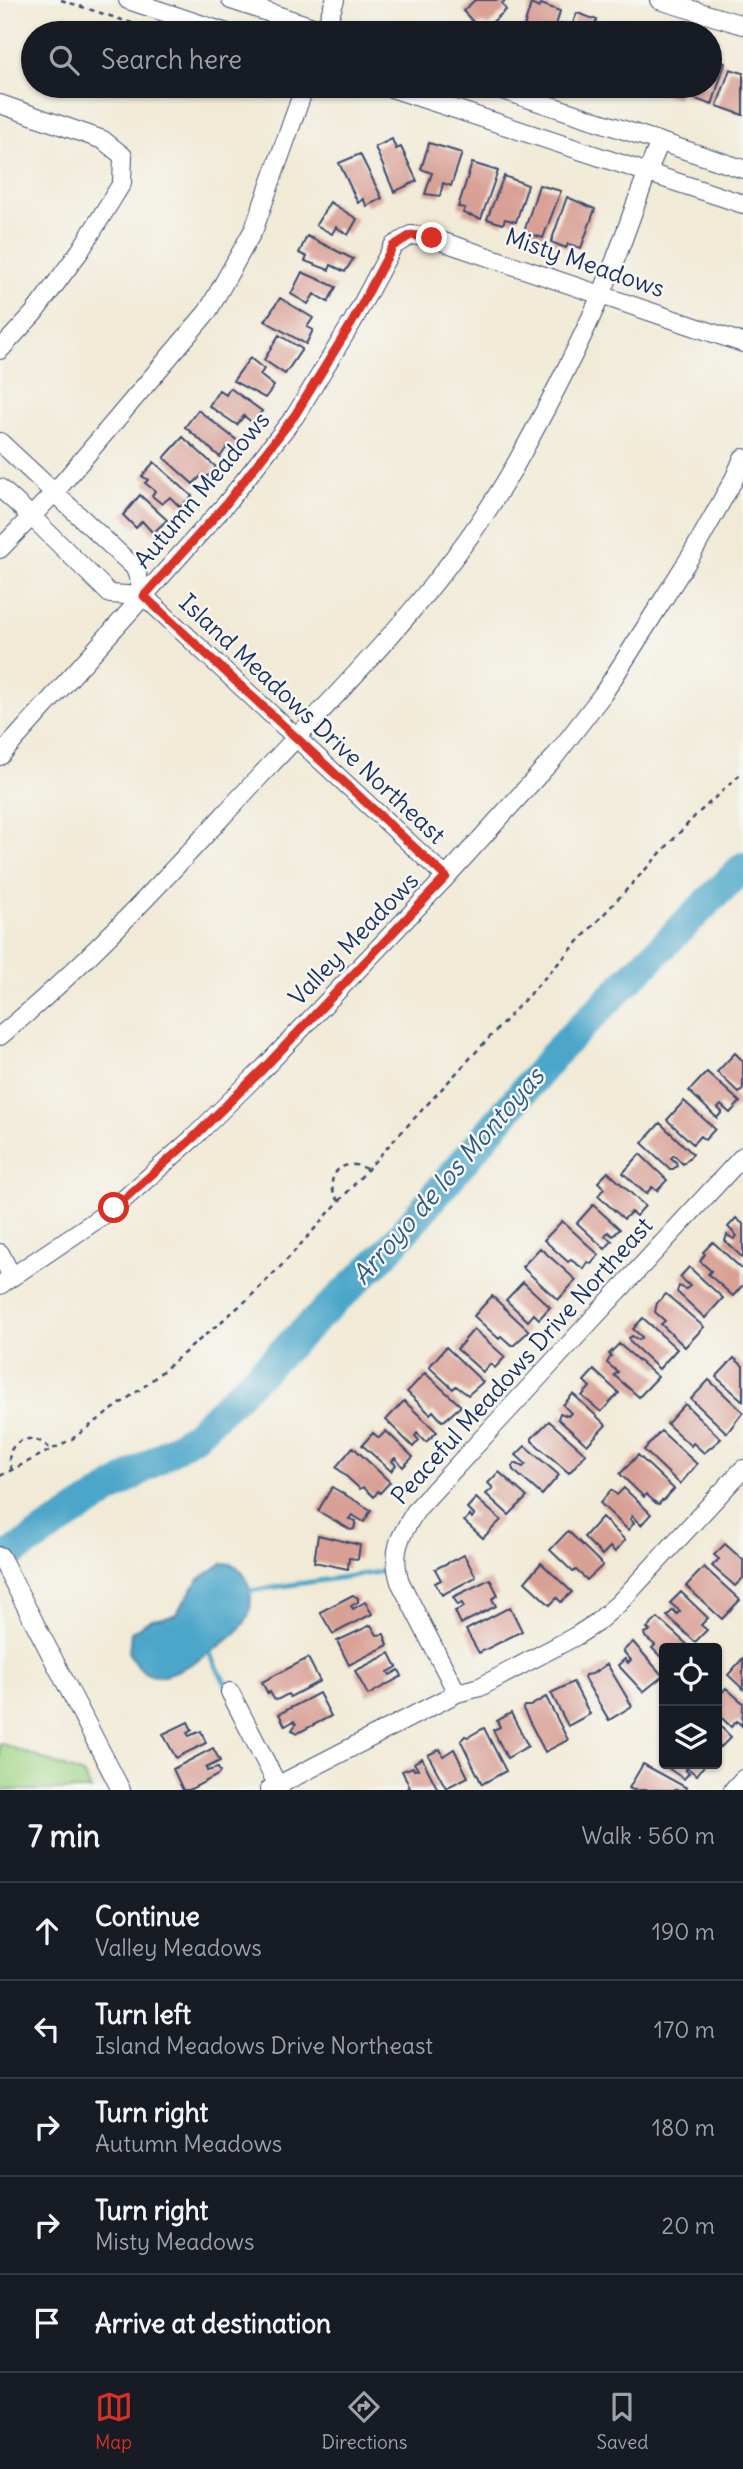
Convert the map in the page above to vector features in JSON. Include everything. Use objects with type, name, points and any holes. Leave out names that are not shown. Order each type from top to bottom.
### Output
[{"type":"street","points":[[128,0],[191,21]]},
{"type":"street","points":[[231,0],[292,21]]},
{"type":"street","points":[[330,21],[335,0]]},
{"type":"street","points":[[659,0],[743,25]]},
{"type":"street","points":[[0,549],[55,492],[208,311],[254,229],[301,98]]},
{"type":"street","points":[[421,98],[743,204]]},
{"type":"street","points":[[526,98],[743,169]]},
{"type":"street","points":[[0,104],[103,140],[123,156],[122,183],[80,251],[34,313],[0,350]]},
{"type":"street","points":[[0,1036],[99,949],[379,649],[456,555],[515,464],[554,391],[601,294],[660,142]]},
{"type":"street","name":"Misty Meadows","points":[[411,235],[432,238],[743,343]]},
{"type":"street","name":"Autumn Meadows","points":[[0,756],[226,504],[295,415],[353,321],[393,246],[411,235]]},
{"type":"street","name":"Island Meadows Drive Northeast","points":[[0,442],[135,568],[144,596],[446,877]]},
{"type":"street","name":"Valley Meadows","points":[[6,1281],[114,1208],[193,1138],[263,1069],[446,877],[553,759],[603,694],[692,554],[743,458]]},
{"type":"street","name":"Island Meadows Drive Northeast","points":[[0,488],[110,594],[144,596]]},
{"type":"street","name":"Peaceful Meadows Drive Northeast","points":[[457,1693],[400,1582],[396,1569],[400,1536],[417,1509],[743,1156]]},
{"type":"street","points":[[0,1253],[6,1281]]},
{"type":"street","points":[[230,1692],[275,1789],[457,1693],[480,1687],[596,1623],[620,1602],[743,1469]]},
{"type":"street","points":[[0,1556],[121,1790]]},
{"type":"street","points":[[733,1790],[743,1779]]},
{"type":"path","points":[[61,0],[125,21]]},
{"type":"path","points":[[0,1476],[72,1439],[146,1385],[212,1330],[284,1263],[367,1169],[695,816],[743,772]]},
{"type":"path","points":[[339,1201],[330,1183],[332,1175],[341,1167],[352,1164],[367,1169]]},
{"type":"path","points":[[12,1470],[9,1464],[11,1451],[25,1438],[39,1439],[51,1450]]},
{"type":"green space","points":[[0,1743],[83,1774],[91,1790],[0,1790]]},
{"type":"water","points":[[222,1563],[235,1566],[249,1585],[251,1601],[245,1622],[218,1647],[179,1670],[158,1676],[144,1672],[129,1654],[131,1632],[152,1619],[175,1615],[198,1580]]},
{"type":"building","points":[[475,0],[507,0],[502,3],[506,10],[494,21],[472,21],[463,11]]},
{"type":"building","points":[[531,4],[539,8],[541,4],[560,11],[557,21],[526,21]]},
{"type":"building","points":[[577,13],[597,20],[597,21],[574,21]]},
{"type":"building","points":[[730,69],[743,73],[743,115],[717,106]]},
{"type":"building","points":[[692,98],[714,98],[712,105]]},
{"type":"building","points":[[392,139],[396,149],[401,147],[417,181],[394,192],[375,147]]},
{"type":"building","points":[[429,143],[462,153],[451,186],[443,183],[440,196],[425,194],[432,173],[421,169]]},
{"type":"building","points":[[360,154],[382,198],[367,206],[363,199],[358,203],[339,163]]},
{"type":"building","points":[[472,163],[498,171],[481,219],[463,213],[465,208],[458,207]]},
{"type":"building","points":[[504,176],[528,185],[516,222],[505,219],[503,224],[487,219]]},
{"type":"building","points":[[539,185],[561,191],[543,238],[524,232]]},
{"type":"building","points":[[567,197],[595,209],[581,248],[568,244],[566,248],[551,242]]},
{"type":"building","points":[[330,202],[357,219],[348,235],[336,227],[332,234],[316,225]]},
{"type":"building","points":[[307,236],[353,259],[345,272],[331,265],[329,270],[305,261],[307,257],[299,253]]},
{"type":"building","points":[[302,272],[336,287],[328,302],[314,294],[308,304],[291,294]]},
{"type":"building","points":[[280,298],[313,318],[307,327],[313,330],[306,344],[265,321]]},
{"type":"building","points":[[279,335],[302,349],[285,374],[264,360]]},
{"type":"building","points":[[250,358],[264,369],[260,375],[274,386],[265,398],[233,381]]},
{"type":"building","points":[[230,388],[262,411],[253,423],[244,416],[237,425],[209,406],[219,390],[226,395]]},
{"type":"building","points":[[198,410],[239,442],[232,452],[227,447],[220,457],[185,427]]},
{"type":"building","points":[[183,437],[216,467],[206,478],[202,475],[193,484],[164,458]]},
{"type":"building","points":[[154,462],[192,496],[180,507],[170,497],[162,504],[152,496],[155,491],[145,483],[148,480],[142,476]]},
{"type":"building","points":[[140,495],[167,520],[153,533],[142,521],[136,528],[123,515]]},
{"type":"building","points":[[735,1053],[743,1061],[743,1089],[739,1093],[717,1072]]},
{"type":"building","points":[[707,1072],[740,1102],[730,1113],[721,1105],[718,1108],[722,1112],[717,1118],[689,1091]]},
{"type":"building","points":[[684,1101],[715,1129],[705,1140],[700,1136],[693,1144],[667,1120]]},
{"type":"building","points":[[660,1123],[693,1154],[683,1164],[674,1155],[671,1158],[677,1166],[673,1169],[642,1143]]},
{"type":"building","points":[[640,1154],[667,1180],[657,1191],[652,1187],[646,1194],[623,1173]]},
{"type":"building","points":[[608,1172],[645,1206],[636,1216],[631,1212],[624,1219],[598,1196],[604,1188],[598,1182]]},
{"type":"building","points":[[593,1205],[620,1229],[613,1236],[608,1232],[605,1236],[612,1241],[605,1249],[577,1223]]},
{"type":"building","points":[[736,1218],[743,1224],[743,1258],[725,1241],[727,1235],[734,1239],[737,1236],[728,1227]]},
{"type":"building","points":[[562,1221],[599,1255],[591,1264],[588,1262],[584,1269],[571,1260],[568,1262],[544,1240]]},
{"type":"building","points":[[713,1242],[743,1270],[743,1285],[733,1296],[708,1274],[711,1271],[700,1261],[705,1254],[703,1252]]},
{"type":"building","points":[[540,1248],[576,1280],[558,1300],[522,1267]]},
{"type":"building","points":[[689,1267],[723,1298],[705,1318],[677,1292],[679,1286],[686,1289],[690,1286],[680,1277]]},
{"type":"building","points":[[523,1282],[550,1307],[539,1319],[534,1314],[528,1321],[506,1300]]},
{"type":"building","points":[[666,1294],[704,1327],[685,1347],[661,1324],[665,1321],[655,1312],[657,1303]]},
{"type":"building","points":[[492,1296],[529,1331],[514,1345],[501,1336],[499,1339],[474,1316]]},
{"type":"building","points":[[643,1318],[677,1349],[659,1369],[630,1342],[629,1338],[632,1336],[639,1340],[642,1337],[633,1329]]},
{"type":"building","points":[[474,1329],[505,1357],[495,1368],[490,1364],[483,1372],[457,1349]]},
{"type":"building","points":[[619,1344],[658,1377],[639,1397],[614,1375],[618,1372],[607,1363],[611,1356],[609,1354]]},
{"type":"building","points":[[446,1347],[483,1382],[468,1395],[456,1386],[453,1389],[429,1367]]},
{"type":"building","points":[[734,1358],[743,1366],[743,1401],[716,1377]]},
{"type":"building","points":[[594,1370],[619,1393],[601,1412],[582,1396],[590,1387],[584,1381]]},
{"type":"building","points":[[425,1373],[461,1406],[445,1420],[442,1421],[433,1411],[430,1414],[407,1392]]},
{"type":"building","points":[[709,1380],[743,1412],[727,1433],[691,1399]]},
{"type":"building","points":[[573,1394],[606,1425],[587,1445],[558,1419],[560,1413],[568,1416],[571,1413],[563,1405]]},
{"type":"building","points":[[404,1401],[437,1432],[426,1442],[417,1433],[415,1436],[419,1440],[413,1447],[386,1420]]},
{"type":"building","points":[[685,1404],[721,1439],[704,1453],[693,1443],[691,1446],[667,1424]]},
{"type":"building","points":[[549,1421],[586,1454],[569,1473],[532,1441]]},
{"type":"building","points":[[386,1431],[413,1457],[403,1467],[395,1458],[392,1461],[396,1465],[391,1471],[362,1445],[373,1433],[379,1438]]},
{"type":"building","points":[[661,1431],[697,1464],[680,1484],[644,1450]]},
{"type":"building","points":[[525,1446],[559,1475],[542,1495],[513,1470],[515,1463],[523,1467],[526,1464],[516,1455]]},
{"type":"building","points":[[353,1447],[390,1482],[374,1497],[363,1487],[360,1489],[336,1467]]},
{"type":"building","points":[[638,1455],[674,1489],[659,1504],[646,1494],[644,1497],[620,1474]]},
{"type":"building","points":[[499,1472],[527,1497],[509,1515],[486,1494],[493,1488],[488,1483]]},
{"type":"building","points":[[332,1487],[371,1510],[364,1522],[352,1515],[349,1519],[356,1521],[354,1529],[351,1530],[318,1511]]},
{"type":"building","points":[[624,1488],[651,1514],[641,1525],[632,1516],[630,1519],[634,1523],[628,1530],[600,1503],[611,1490],[617,1495]]},
{"type":"building","points":[[476,1498],[501,1520],[483,1538],[464,1521],[474,1515],[467,1508]]},
{"type":"building","points":[[602,1517],[625,1540],[615,1552],[610,1547],[602,1555],[584,1537]]},
{"type":"building","points":[[568,1531],[603,1565],[587,1580],[576,1570],[573,1572],[550,1550]]},
{"type":"building","points":[[318,1535],[360,1545],[358,1559],[349,1558],[348,1569],[314,1562]]},
{"type":"building","points":[[725,1544],[743,1560],[743,1578],[735,1586],[712,1566],[719,1559],[714,1555]]},
{"type":"building","points":[[464,1555],[476,1577],[442,1595],[435,1583],[441,1580],[435,1569]]},
{"type":"building","points":[[541,1563],[572,1592],[561,1602],[557,1598],[550,1605],[525,1582]]},
{"type":"building","points":[[704,1567],[740,1600],[722,1619],[686,1586]]},
{"type":"building","points":[[490,1579],[498,1595],[492,1599],[496,1606],[461,1624],[455,1611],[464,1607],[462,1603],[458,1605],[453,1597]]},
{"type":"building","points":[[681,1592],[708,1618],[701,1625],[707,1630],[695,1642],[667,1616],[673,1610],[677,1614],[680,1611],[670,1603]]},
{"type":"building","points":[[353,1595],[358,1598],[358,1602],[351,1606],[353,1609],[365,1602],[372,1614],[333,1634],[320,1612]]},
{"type":"building","points":[[510,1607],[522,1631],[479,1653],[466,1630]]},
{"type":"building","points":[[658,1618],[686,1643],[659,1643],[659,1655],[652,1648],[655,1645],[645,1637],[644,1633],[650,1631],[647,1628]]},
{"type":"building","points":[[371,1625],[377,1635],[384,1634],[388,1645],[349,1665],[337,1641]]},
{"type":"building","points":[[633,1642],[659,1671],[659,1679],[643,1692],[618,1665],[625,1659],[628,1663],[631,1660],[623,1651]]},
{"type":"building","points":[[390,1653],[397,1667],[388,1672],[390,1675],[399,1670],[402,1676],[368,1695],[355,1671]]},
{"type":"building","points":[[308,1658],[320,1681],[290,1697],[288,1694],[277,1700],[270,1692],[268,1694],[262,1682]]},
{"type":"building","points":[[743,1658],[743,1689],[728,1675]]},
{"type":"building","points":[[607,1664],[632,1706],[609,1720],[584,1678]]},
{"type":"building","points":[[573,1682],[590,1714],[568,1726],[551,1693]]},
{"type":"building","points":[[726,1688],[743,1703],[742,1726],[737,1721],[731,1727],[722,1718],[722,1692]]},
{"type":"building","points":[[319,1693],[331,1716],[298,1733],[292,1730],[296,1724],[294,1721],[285,1726],[279,1714]]},
{"type":"building","points":[[546,1697],[568,1740],[545,1752],[523,1709],[524,1706],[530,1706]]},
{"type":"building","points":[[511,1713],[528,1746],[507,1758],[493,1730],[500,1727],[497,1721]]},
{"type":"building","points":[[188,1722],[192,1730],[187,1733],[189,1736],[201,1731],[206,1743],[176,1758],[163,1734]]},
{"type":"building","points":[[484,1728],[506,1771],[482,1784],[461,1741],[465,1736]]},
{"type":"building","points":[[722,1728],[731,1737],[722,1746]]},
{"type":"building","points":[[213,1748],[220,1761],[206,1768],[207,1771],[218,1768],[218,1775],[189,1790],[183,1790],[173,1769]]},
{"type":"building","points":[[440,1749],[443,1756],[454,1749],[468,1777],[446,1788],[428,1755]]},
{"type":"building","points":[[422,1758],[438,1790],[405,1790],[410,1787],[402,1771],[413,1767],[414,1770],[418,1769],[414,1763]]},
{"type":"building","points":[[643,1764],[687,1788],[686,1790],[629,1788]]},
{"type":"building","points":[[669,1769],[686,1769],[689,1773],[684,1779]]},
{"type":"building","points":[[688,1769],[701,1769],[697,1775]]},
{"type":"waterway","name":"Arroyo de los Montoyas","points":[[0,1561],[195,1435],[387,1252],[560,1048],[743,867]]},
{"type":"waterway","points":[[249,1591],[393,1570]]},
{"type":"waterway","points":[[209,1652],[229,1690]]},
{"type":"route","points":[[114,1208],[193,1138],[263,1069],[446,877],[144,596],[226,504],[295,415],[353,321],[393,246],[411,235],[432,238]]}]
